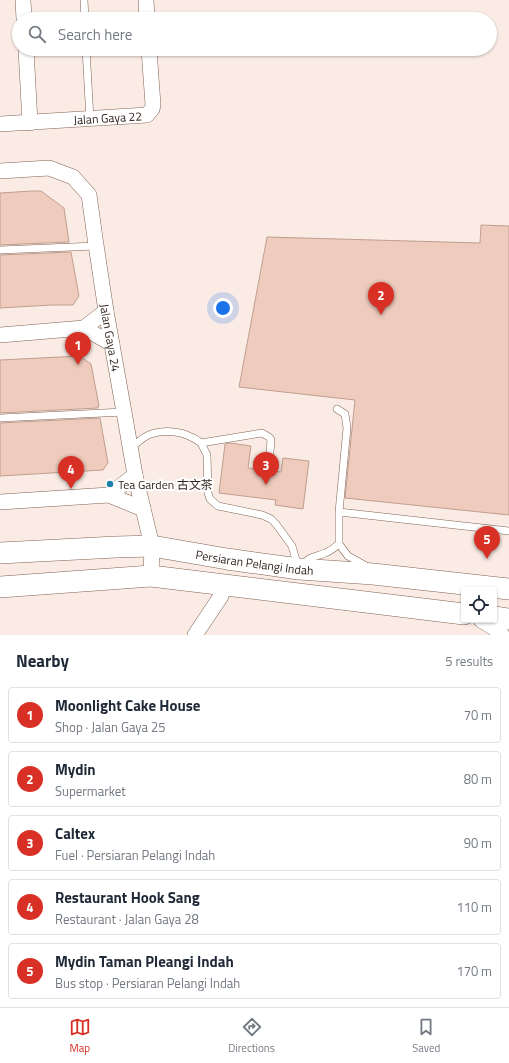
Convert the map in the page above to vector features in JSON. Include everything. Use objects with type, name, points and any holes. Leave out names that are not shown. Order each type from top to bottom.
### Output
[{"type":"main road","name":"Persiaran Pelangi Indah","points":[[0,554],[152,546],[226,559],[301,569],[373,574],[509,590]]},
{"type":"main road","points":[[3,590],[150,576],[461,614]]},
{"type":"main road","points":[[497,617],[509,619]]},
{"type":"street","points":[[23,0],[24,12]]},
{"type":"street","points":[[146,0],[147,12]]},
{"type":"street","points":[[26,56],[30,122]]},
{"type":"street","name":"Jalan Gaya 22","points":[[0,124],[147,116],[152,109],[149,56]]},
{"type":"street","name":"Jalan Gaya 24","points":[[0,171],[49,168],[73,177],[90,195],[106,311],[135,475],[152,546],[150,576]]},
{"type":"street","points":[[0,335],[84,328],[106,311]]},
{"type":"street","points":[[84,328],[112,344]]},
{"type":"street","points":[[109,495],[135,475]]},
{"type":"street","points":[[0,502],[109,495],[143,509]]},
{"type":"street","points":[[195,635],[221,596],[224,584]]},
{"type":"street","points":[[486,623],[502,635]]},
{"type":"lane","points":[[84,0],[85,12]]},
{"type":"lane","points":[[86,56],[90,119]]},
{"type":"lane","points":[[0,250],[96,246]]},
{"type":"lane","points":[[337,409],[345,414],[347,428],[339,512],[339,544],[348,556],[368,568],[373,574]]},
{"type":"lane","points":[[0,418],[124,412]]},
{"type":"lane","points":[[131,448],[150,434],[165,432],[181,433],[192,437],[201,444],[206,455],[208,493],[210,499],[218,506],[262,515],[271,519],[292,546],[301,569]]},
{"type":"lane","points":[[201,444],[262,433],[266,434],[271,440],[269,464]]},
{"type":"lane","points":[[339,512],[509,531]]},
{"type":"lane","points":[[301,569],[311,556],[324,554],[339,544]]},
{"type":"building","points":[[41,191],[64,208],[69,242],[0,245],[0,193]]},
{"type":"building","points":[[481,225],[509,226],[509,515],[345,498],[355,400],[239,387],[267,237],[480,243]]},
{"type":"building","points":[[71,252],[79,296],[73,305],[0,308],[0,255]]},
{"type":"building","points":[[80,356],[91,364],[99,406],[98,408],[0,413],[0,360]]},
{"type":"building","points":[[100,418],[108,463],[103,470],[0,476],[0,423]]},
{"type":"building","points":[[230,443],[251,446],[248,468],[281,472],[283,458],[309,461],[303,509],[275,505],[276,500],[219,493],[225,444]]},
{"type":"place","name":"Mydin","points":[[381,315]]},
{"type":"place","name":"Moonlight Cake House","points":[[78,365]]},
{"type":"place","name":"Tea Garden 古文茶","points":[[110,484]]},
{"type":"place","name":"Caltex","points":[[266,485]]},
{"type":"place","name":"Restaurant Hook Sang","points":[[71,489]]},
{"type":"place","name":"Mydin Taman Pleangi Indah","points":[[487,559]]}]
